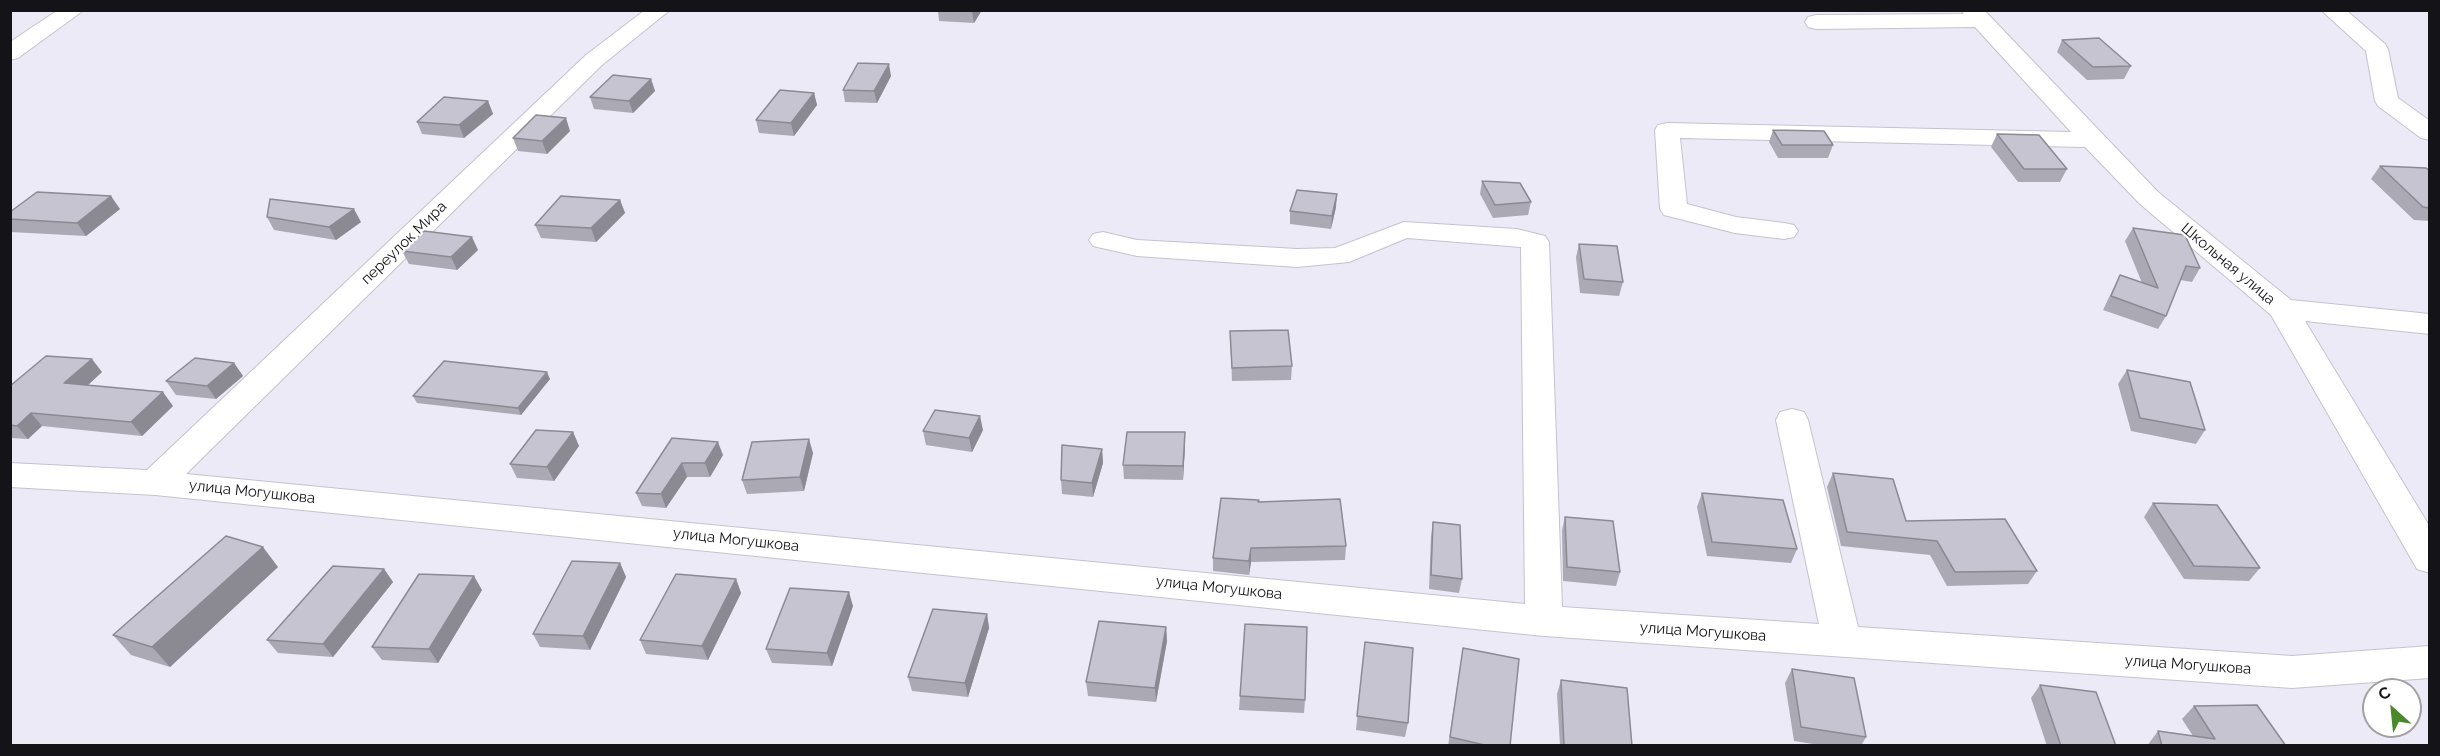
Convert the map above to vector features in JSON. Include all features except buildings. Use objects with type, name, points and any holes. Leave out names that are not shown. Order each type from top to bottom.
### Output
[{"type":"street","points":[[10,52],[73,10]]},
{"type":"street","name":"переулок Мира","points":[[154,483],[594,60],[659,10]]},
{"type":"street","points":[[2332,10],[2377,49],[2387,101],[2430,133]]},
{"type":"street","points":[[1816,22],[1976,15]]},
{"type":"street","name":"Школьная улица","points":[[1976,15],[2149,198],[2283,309],[2427,546]]},
{"type":"street","points":[[1784,231],[1735,225],[1674,209],[1667,130],[2092,140]]},
{"type":"street","points":[[1103,240],[1137,248],[1297,258],[1339,256],[1404,230],[1517,237],[1535,242],[1544,621]]},
{"type":"street","points":[[2283,309],[2430,324]]},
{"type":"street","points":[[1792,420],[1842,641]]},
{"type":"street","name":"улица Могушкова","points":[[10,475],[154,483],[1544,621],[2292,672],[2430,662]]}]
